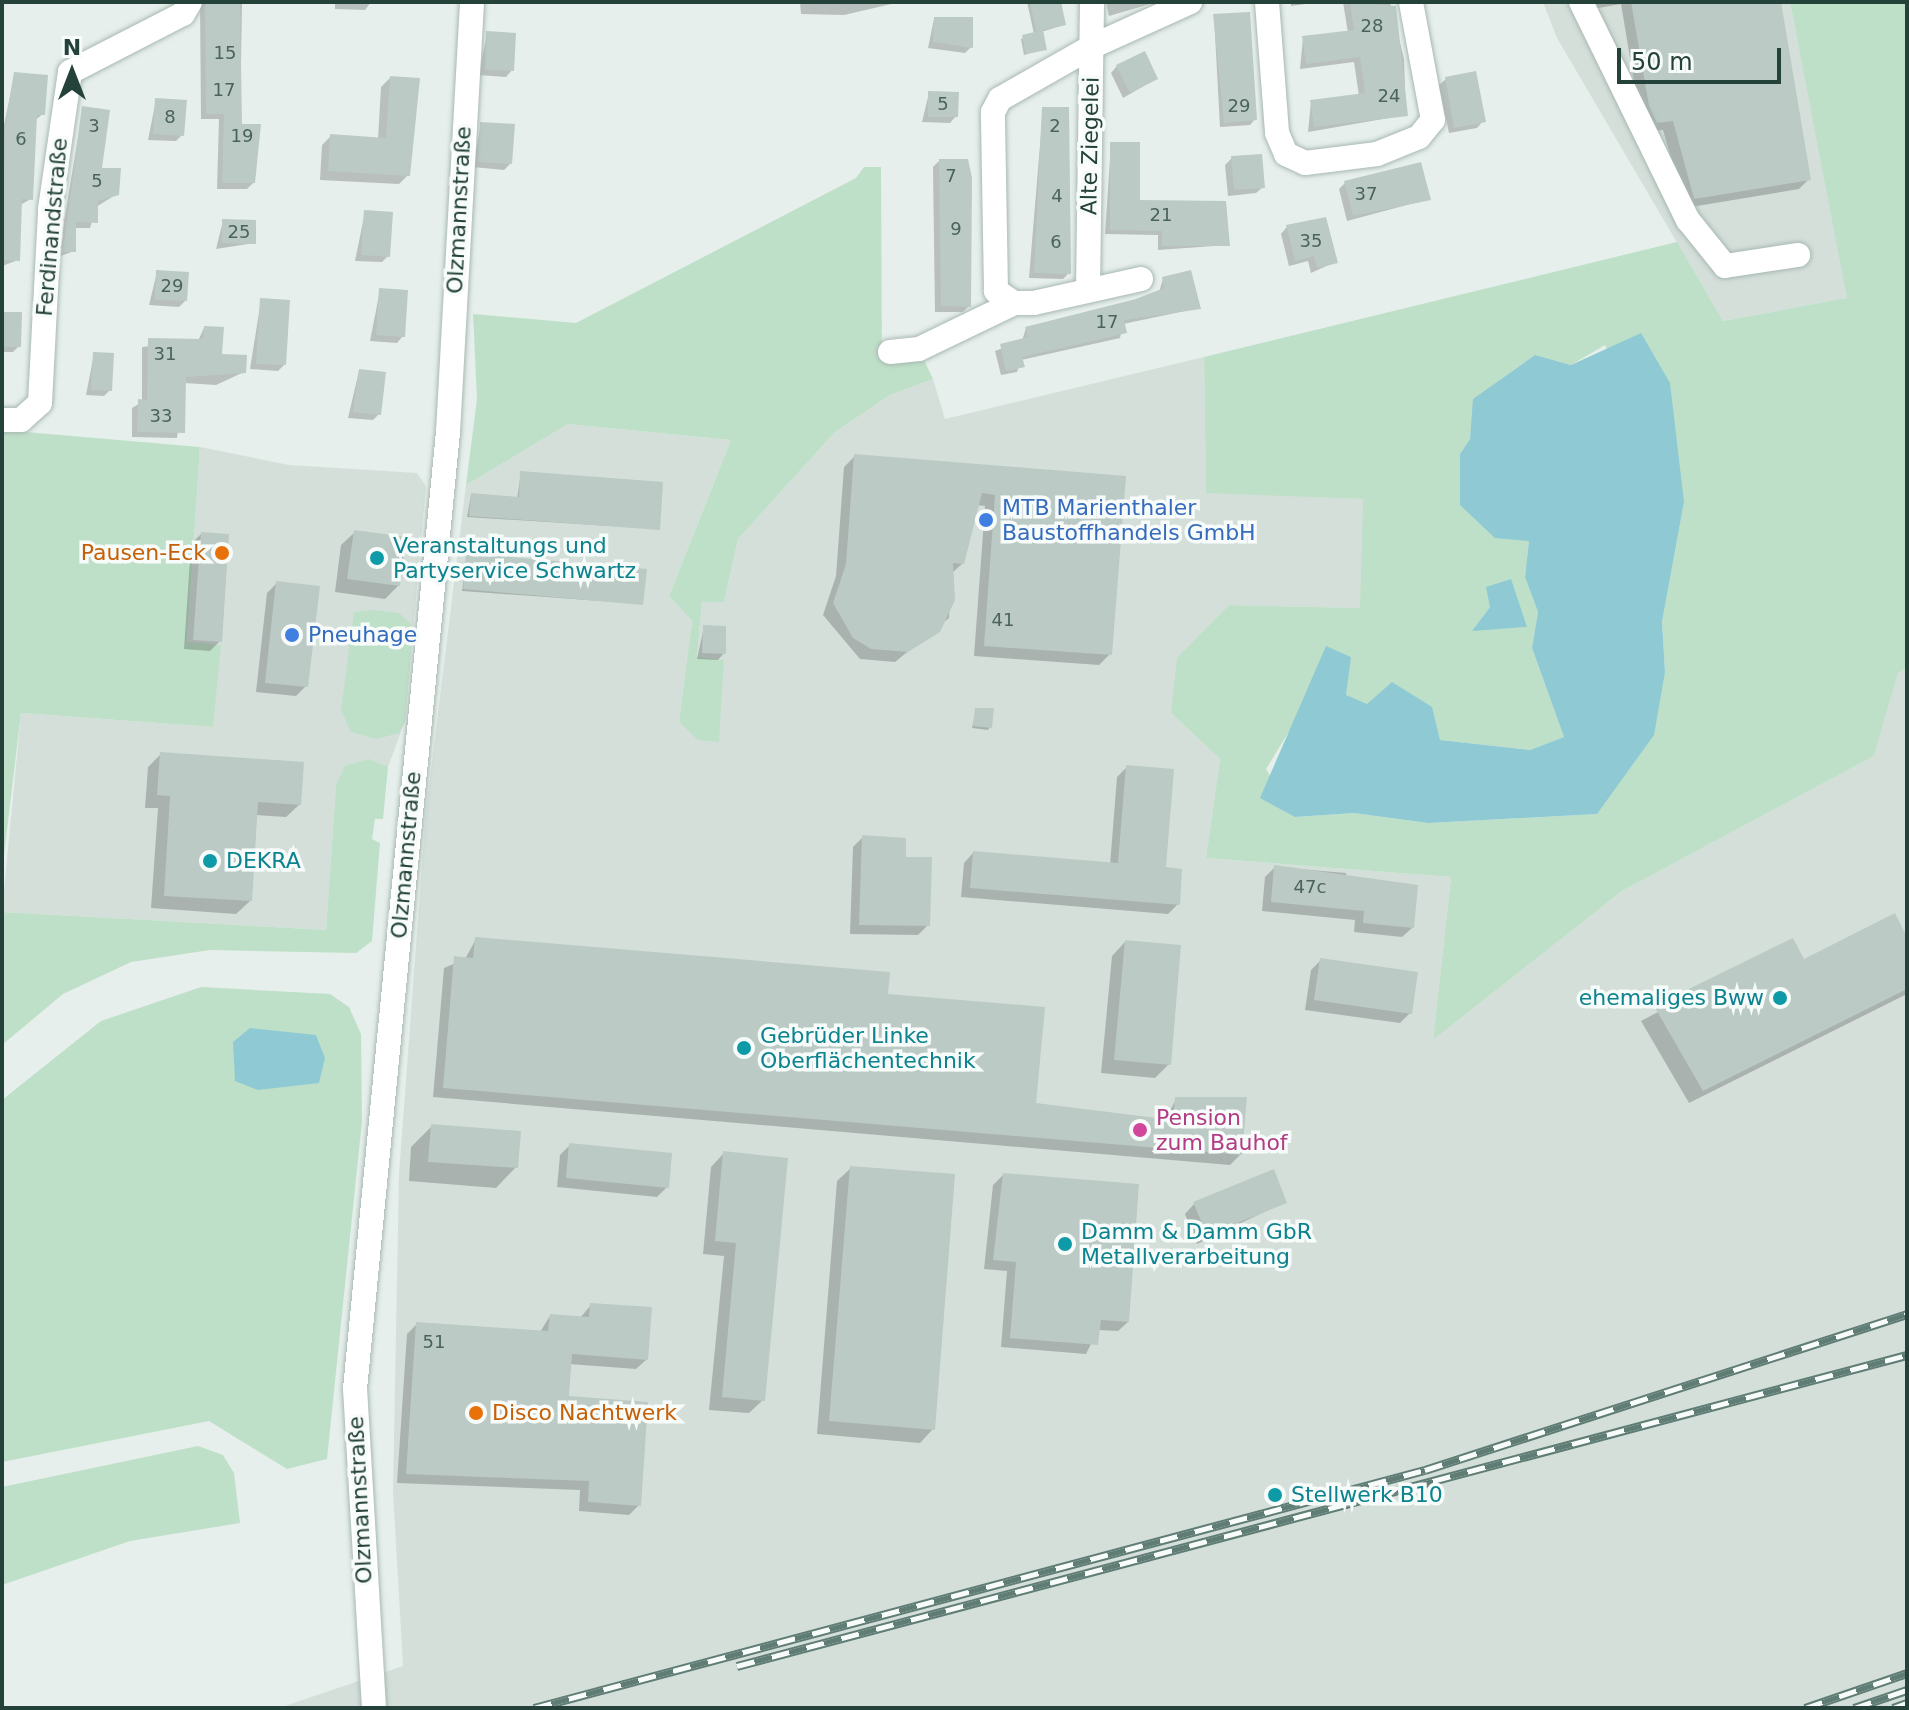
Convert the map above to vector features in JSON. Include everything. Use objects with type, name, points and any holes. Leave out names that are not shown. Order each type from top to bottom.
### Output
[{"type":"street","name":"Ferdinandstraße","points":[[12,420],[40,403],[50,209],[70,72],[183,14],[190,2]]},
{"type":"street","name":"Olzmannstraße","points":[[374,1708],[355,1389],[448,432],[472,2]]},
{"type":"street","name":"Alte Ziegelei","points":[[1088,289],[1092,2]]},
{"type":"street","points":[[1014,303],[996,291],[991,270],[993,112],[1000,99],[1091,47],[1190,2]]},
{"type":"street","points":[[1267,2],[1277,133],[1286,154],[1305,163],[1377,154],[1419,137],[1433,120],[1411,2]]},
{"type":"street","points":[[1581,2],[1688,220],[1725,266],[1798,255]]},
{"type":"street","points":[[890,352],[919,349],[1014,303],[1141,279]]},
{"type":"shaded area","points":[[1543,2],[1790,2],[1848,298],[1723,321],[1557,38]]},
{"type":"shaded area","points":[[1204,357],[1206,492],[1364,499],[1361,608],[1229,605],[1171,713],[1220,759],[1206,858],[1451,877],[1433,1040],[1622,891],[1874,756],[1898,672],[1907,667],[1907,1708],[279,1708],[403,1666],[393,1492],[399,1174],[426,811],[466,485],[568,424],[731,440],[669,596],[692,621],[679,722],[724,660],[697,658],[702,601],[724,602],[738,539],[835,432],[890,395],[933,379],[945,419]]},
{"type":"shaded area","points":[[200,447],[289,465],[417,473],[426,486],[405,721],[388,767],[336,785],[326,930],[2,912],[21,713],[213,727],[187,642]]},
{"type":"green space","points":[[1790,2],[1907,2],[1907,667],[1898,673],[1874,756],[1622,891],[1433,1040],[1451,877],[1206,858],[1220,759],[1171,713],[1177,658],[1229,605],[1360,608],[1363,499],[1206,493],[1204,357],[1677,242],[1723,321],[1847,298]],"holes":[[[1605,345],[1684,502],[1662,622],[1665,672],[1597,814],[1428,823],[1354,813],[1295,817],[1266,769],[1299,715],[1326,647],[1351,657],[1345,695],[1439,740],[1530,750],[1564,737],[1532,648],[1538,612],[1525,577],[1529,541],[1460,454],[1470,439],[1474,399],[1535,355],[1571,365]],[[1490,607],[1527,627],[1473,630]]]},
{"type":"green space","points":[[864,167],[881,167],[882,361],[923,358],[933,379],[890,395],[835,432],[738,539],[724,602],[702,602],[697,657],[724,660],[719,742],[698,740],[679,722],[692,621],[669,596],[731,440],[568,424],[466,485],[477,399],[473,314],[576,323],[856,178]]},
{"type":"green space","points":[[2,430],[200,447],[187,642],[221,645],[213,727],[21,713],[2,871]]},
{"type":"green space","points":[[373,610],[399,613],[411,624],[412,641],[405,721],[399,733],[377,739],[351,732],[341,710],[354,612]]},
{"type":"green space","points":[[369,759],[388,767],[383,819],[375,819],[372,839],[380,843],[372,941],[356,953],[210,950],[131,962],[63,994],[2,1045],[2,912],[326,930],[336,785],[345,766]]},
{"type":"green space","points":[[201,987],[330,994],[349,1007],[361,1034],[362,1121],[327,1459],[287,1469],[209,1421],[2,1462],[2,1100],[101,1021]]},
{"type":"green space","points":[[198,1446],[223,1455],[234,1473],[240,1523],[130,1541],[2,1585],[2,1487]]},
{"type":"water","points":[[1641,333],[1670,383],[1684,502],[1662,622],[1665,672],[1654,735],[1597,814],[1428,823],[1354,813],[1295,817],[1260,798],[1326,646],[1351,657],[1346,695],[1367,704],[1392,682],[1432,707],[1440,740],[1530,750],[1564,737],[1532,648],[1538,612],[1525,577],[1529,541],[1495,538],[1460,505],[1460,454],[1470,439],[1473,399],[1535,355],[1571,365]]},
{"type":"water","points":[[1511,579],[1527,627],[1472,631],[1490,607],[1486,587]]},
{"type":"water","points":[[250,1028],[316,1035],[325,1058],[319,1083],[258,1090],[235,1081],[233,1042]]},
{"type":"building","points":[[205,2],[240,2],[242,124],[261,124],[255,183],[222,183],[224,114],[206,114]]},
{"type":"building","points":[[1030,2],[1061,2],[1066,25],[1036,31]]},
{"type":"building","points":[[1350,2],[1396,6],[1408,116],[1314,127],[1310,100],[1365,93],[1360,57],[1306,64],[1302,36],[1354,30]]},
{"type":"building","points":[[1631,2],[1781,2],[1811,180],[1694,199],[1673,121],[1657,123],[1649,106]]},
{"type":"building","points":[[1250,12],[1257,120],[1224,123],[1213,14]]},
{"type":"building","points":[[934,17],[973,17],[973,48],[933,42]]},
{"type":"building","points":[[1043,30],[1047,50],[1026,54],[1022,35]]},
{"type":"building","points":[[486,31],[516,33],[514,71],[485,70]]},
{"type":"building","points":[[1145,51],[1158,79],[1130,93],[1116,65]]},
{"type":"building","points":[[1476,71],[1486,122],[1454,128],[1445,77]]},
{"type":"building","points":[[14,72],[48,75],[45,115],[37,115],[33,200],[22,199],[20,261],[2,260],[5,125]]},
{"type":"building","points":[[390,76],[420,78],[410,176],[328,171],[330,134],[386,138]]},
{"type":"building","points":[[928,91],[959,92],[958,117],[928,117]]},
{"type":"building","points":[[155,98],[187,100],[184,136],[153,134]]},
{"type":"building","points":[[82,106],[110,110],[102,168],[121,168],[119,195],[98,201],[98,223],[76,222],[76,252],[63,252]]},
{"type":"building","points":[[1042,107],[1069,107],[1071,274],[1034,273]]},
{"type":"building","points":[[480,122],[515,124],[512,164],[478,162]]},
{"type":"building","points":[[1110,142],[1140,142],[1140,200],[1226,201],[1230,246],[1162,246],[1162,231],[1110,230]]},
{"type":"building","points":[[1262,154],[1265,188],[1234,190],[1231,156]]},
{"type":"building","points":[[939,159],[968,159],[972,178],[971,307],[941,306]]},
{"type":"building","points":[[1421,162],[1431,200],[1353,216],[1344,181]]},
{"type":"building","points":[[364,210],[393,212],[390,257],[361,255]]},
{"type":"building","points":[[1326,217],[1338,263],[1317,268],[1314,256],[1295,261],[1286,225]]},
{"type":"building","points":[[222,219],[256,220],[256,244],[222,243]]},
{"type":"building","points":[[156,270],[189,272],[187,301],[155,300]]},
{"type":"building","points":[[1191,270],[1201,309],[1124,320],[1127,333],[1022,357],[1025,367],[1006,371],[1000,344],[1028,337],[1025,327],[1136,299],[1164,288],[1162,277]]},
{"type":"building","points":[[379,288],[408,290],[405,337],[376,335]]},
{"type":"building","points":[[260,298],[290,300],[286,365],[256,364]]},
{"type":"building","points":[[2,312],[22,312],[21,347],[2,347]]},
{"type":"building","points":[[204,326],[224,327],[222,354],[247,355],[246,373],[186,377],[185,433],[137,432],[138,399],[147,400],[148,338],[203,339]]},
{"type":"building","points":[[93,352],[114,353],[112,391],[91,390]]},
{"type":"building","points":[[359,369],[386,372],[381,415],[353,412]]},
{"type":"building","name":"MTB Marienthaler Baustoffhandels GmbH","points":[[854,454],[1126,476],[1112,655],[984,646],[995,495],[982,493],[964,564],[953,563],[955,600],[940,632],[908,652],[871,649],[853,638],[833,603],[846,564]]},
{"type":"building","points":[[520,471],[663,482],[660,530],[469,516],[471,493],[519,497]]},
{"type":"building","name":"Veranstaltungs und Partyservice Schwartz","points":[[354,530],[407,537],[400,586],[347,579]]},
{"type":"building","points":[[201,532],[229,534],[222,642],[193,640]]},
{"type":"building","points":[[466,553],[647,569],[643,605],[463,589]]},
{"type":"building","name":"Pneuhage","points":[[276,581],[320,586],[308,687],[265,683]]},
{"type":"building","points":[[703,625],[726,626],[726,654],[702,653]]},
{"type":"building","points":[[975,708],[994,708],[992,728],[973,726]]},
{"type":"building","name":"DEKRA","points":[[160,752],[304,762],[301,805],[258,802],[252,901],[164,896],[170,796],[157,795]]},
{"type":"building","points":[[1126,765],[1174,769],[1166,867],[1182,869],[1180,905],[970,888],[973,851],[1118,863]]},
{"type":"building","points":[[862,835],[906,838],[906,857],[932,857],[930,926],[859,925]]},
{"type":"building","points":[[1274,865],[1418,885],[1414,928],[1363,923],[1364,911],[1271,902]]},
{"type":"building","name":"ehemaliges Bww","points":[[1895,913],[1907,937],[1907,989],[1703,1091],[1654,1006],[1793,938],[1804,959]]},
{"type":"building","name":"Gebrüder Linke Oberflächentechnik","points":[[475,937],[890,972],[888,994],[1045,1007],[1036,1103],[1173,1120],[1175,1097],[1247,1097],[1242,1155],[443,1088],[454,956],[473,958]]},
{"type":"building","points":[[1125,940],[1181,945],[1171,1065],[1114,1060]]},
{"type":"building","points":[[1320,958],[1418,972],[1412,1014],[1314,1000]]},
{"type":"building","points":[[431,1124],[521,1131],[518,1168],[428,1162]]},
{"type":"building","points":[[569,1143],[672,1153],[669,1188],[566,1178]]},
{"type":"building","points":[[723,1151],[788,1158],[765,1401],[722,1397],[736,1243],[715,1241]]},
{"type":"building","points":[[850,1166],[955,1174],[935,1430],[829,1421]]},
{"type":"building","points":[[1274,1169],[1287,1203],[1207,1235],[1193,1202]]},
{"type":"building","points":[[1003,1173],[1139,1184],[1129,1322],[1101,1320],[1098,1345],[1010,1338],[1016,1262],[993,1260]]},
{"type":"building","points":[[590,1303],[652,1307],[648,1360],[572,1354],[569,1396],[648,1402],[641,1506],[588,1502],[589,1481],[406,1474],[416,1322],[548,1331],[550,1314],[589,1317]]},
{"type":"railway","points":[[534,1708],[1425,1470],[1907,1314]]},
{"type":"railway","points":[[737,1666],[1907,1355]]},
{"type":"railway","points":[[1805,1708],[1907,1673]]},
{"type":"railway","points":[[1854,1708],[1907,1690]]},
{"type":"railway","points":[[1893,1708],[1907,1703]]},
{"type":"place","name":"MTB Marienthaler Baustoffhandels GmbH","points":[[986,520]]},
{"type":"place","name":"Pausen-Eck","points":[[222,553]]},
{"type":"place","name":"Veranstaltungs und Partyservice Schwartz","points":[[377,558]]},
{"type":"place","name":"Pneuhage","points":[[292,635]]},
{"type":"place","name":"DEKRA","points":[[210,861]]},
{"type":"place","name":"ehemaliges Bww","points":[[1780,998]]},
{"type":"place","name":"Gebrüder Linke Oberflächentechnik","points":[[744,1048]]},
{"type":"place","name":"Pension zum Bauhof","points":[[1140,1130]]},
{"type":"place","name":"Damm & Damm GbR Metallverarbeitung","points":[[1065,1244]]},
{"type":"place","name":"Disco Nachtwerk","points":[[476,1413]]},
{"type":"place","name":"Stellwerk B10","points":[[1275,1495]]}]
